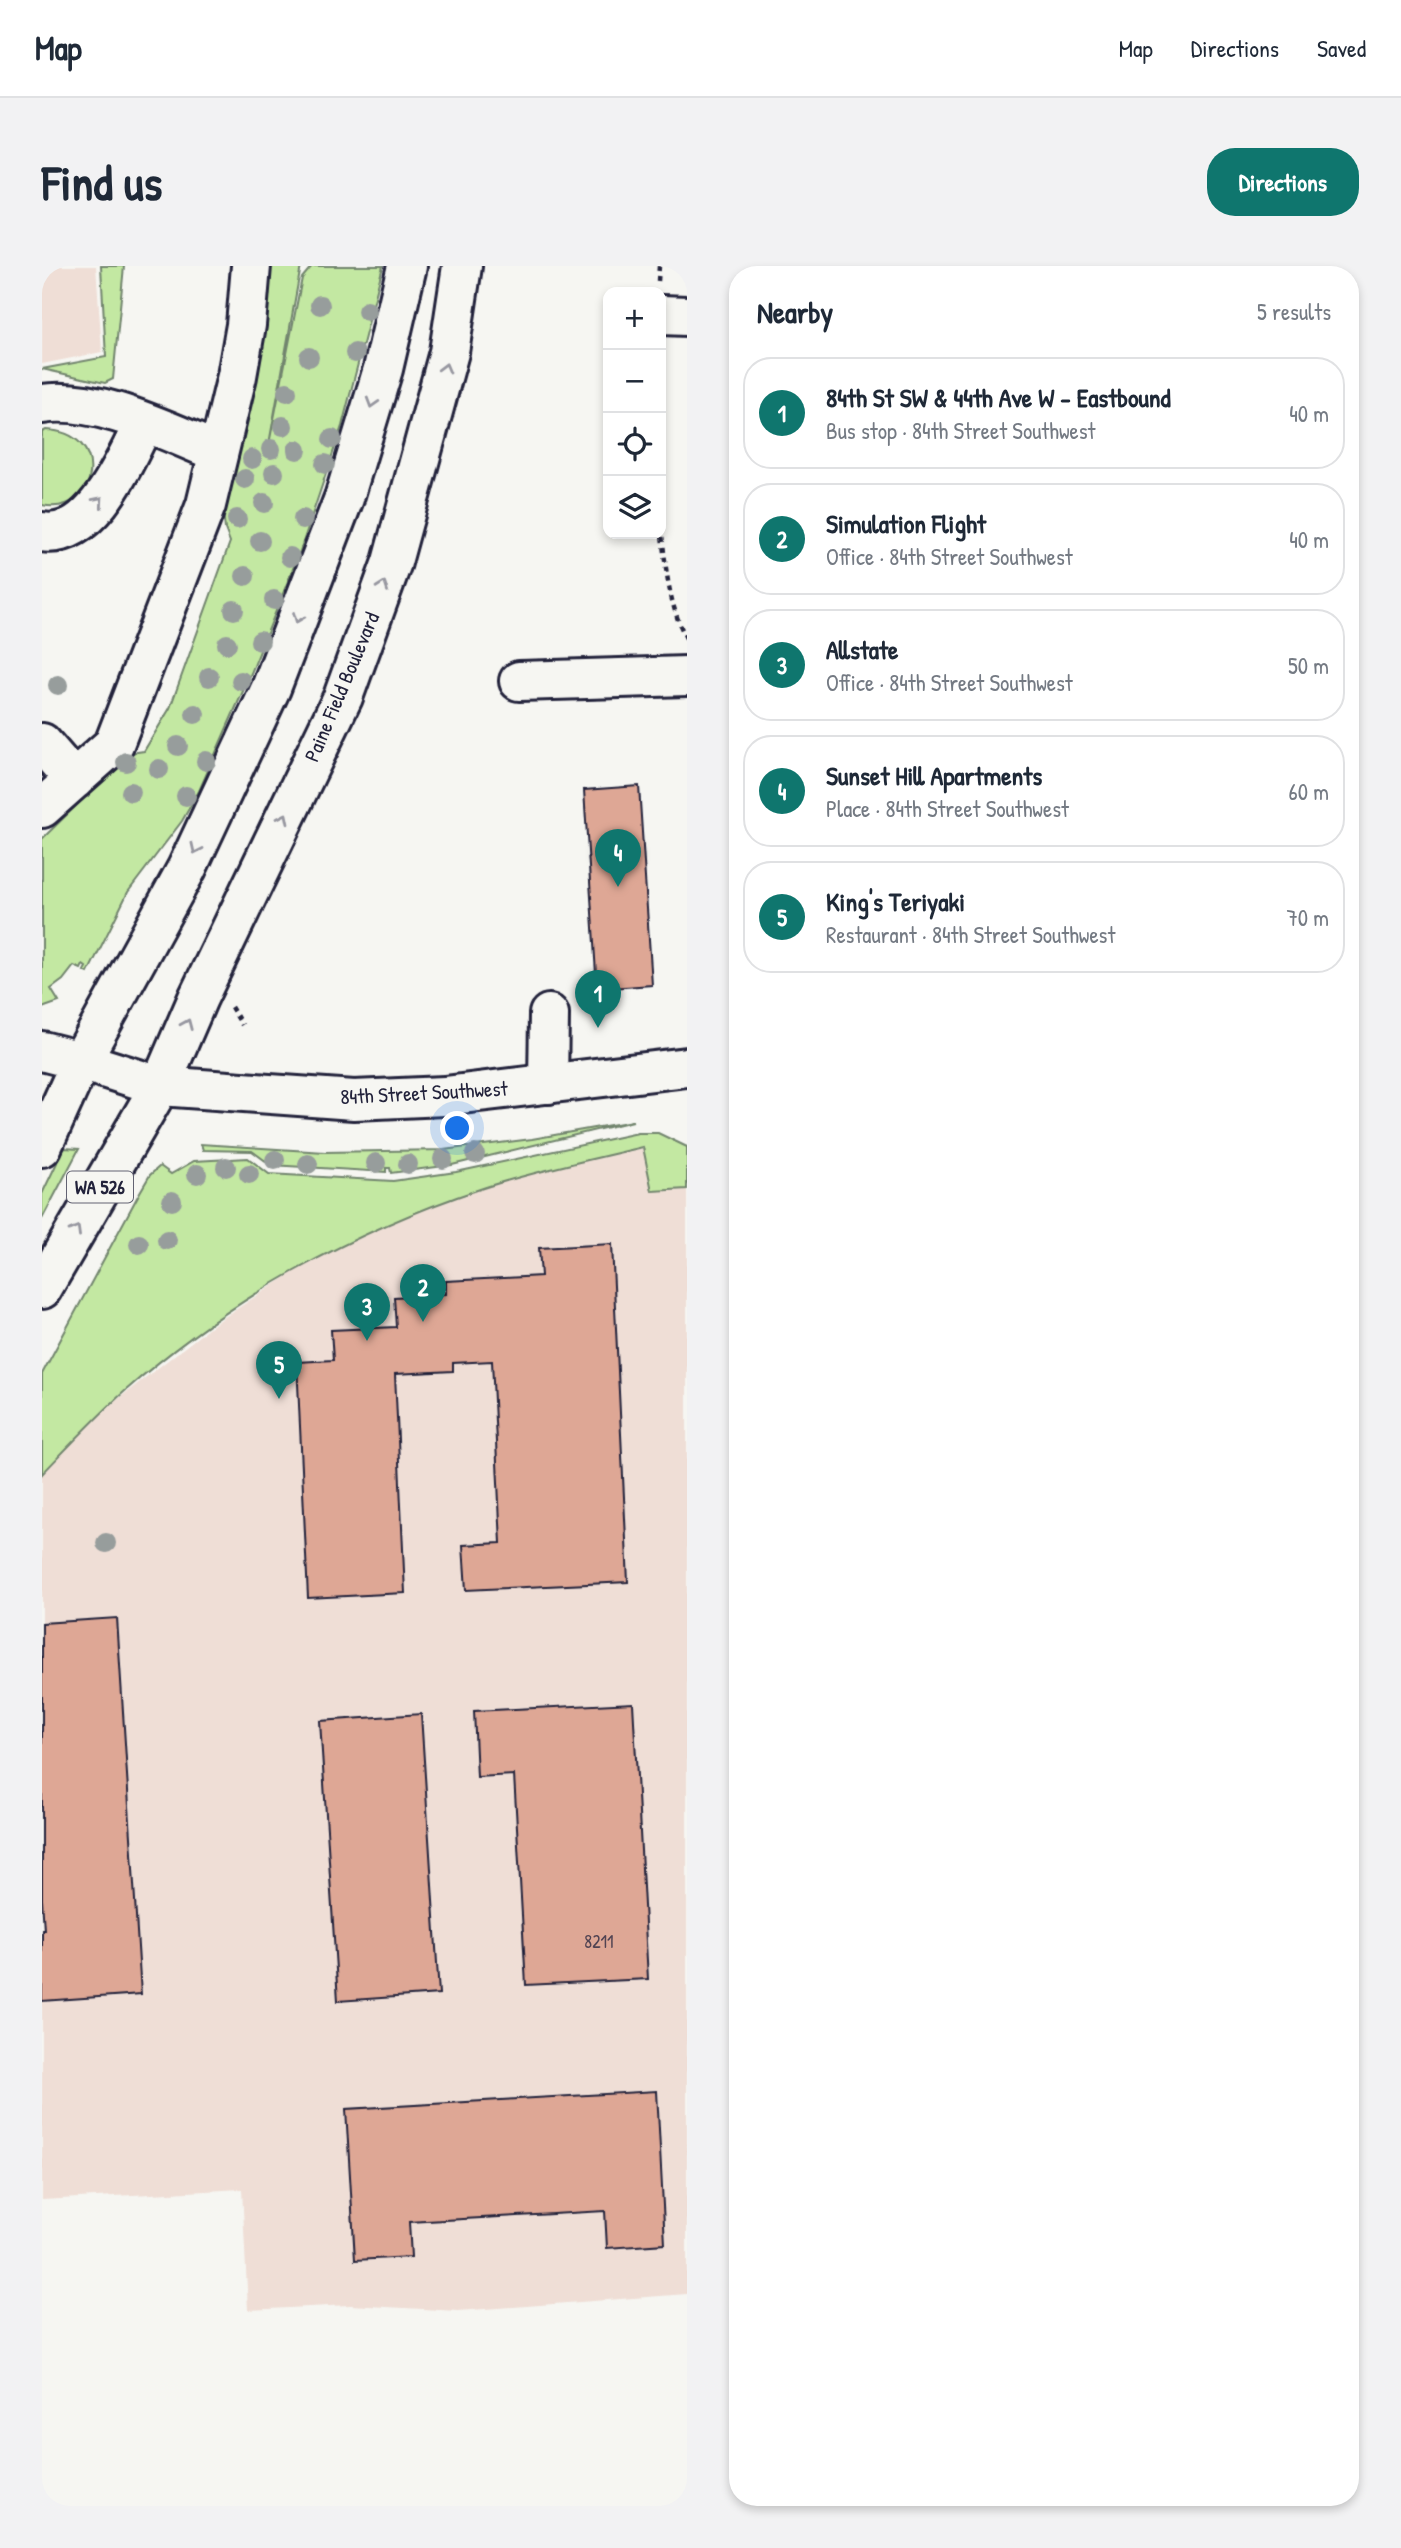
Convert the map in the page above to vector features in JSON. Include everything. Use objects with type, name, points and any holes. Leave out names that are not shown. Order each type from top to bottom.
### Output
[{"type":"main road","points":[[42,808],[114,744],[206,505],[237,376],[246,325],[251,266]]},
{"type":"main road","points":[[42,1147],[81,1061],[187,868],[271,688],[344,498],[383,369],[407,266]]},
{"type":"main road","name":"Paine Field Boulevard","points":[[160,1086],[198,998],[343,697],[392,562],[449,352],[462,266]]},
{"type":"main road","points":[[666,316],[687,316]]},
{"type":"main road","points":[[42,404],[69,403],[95,407],[218,452]]},
{"type":"main road","points":[[42,532],[66,529],[79,522],[97,505],[111,488],[144,423]]},
{"type":"main road","points":[[519,681],[687,676]]},
{"type":"main road","points":[[42,743],[74,780]]},
{"type":"main road","points":[[548,1084],[549,1014]]},
{"type":"main road","name":"84th Street Southwest","points":[[42,1051],[160,1086],[354,1100],[445,1096],[687,1067]]},
{"type":"main road","name":"WA 526","points":[[42,1289],[160,1086]]},
{"type":"path","points":[[662,539],[669,594],[678,623],[687,639]]},
{"type":"path","points":[[231,1006],[242,1025]]},
{"type":"shaded area","points":[[42,266],[96,266],[102,352],[42,364]]},
{"type":"shaded area","points":[[642,1148],[687,1179],[687,2294],[458,2311],[350,2305],[248,2310],[242,2189],[42,2200],[42,1474],[78,1430],[217,1322],[354,1232],[504,1176]]},
{"type":"green space","points":[[101,266],[124,266],[113,379],[105,383],[42,369],[106,357]]},
{"type":"green space","points":[[269,266],[301,266],[269,444],[302,278],[312,266],[383,266],[342,426],[300,551],[251,673],[199,791],[182,821],[128,892],[88,973],[84,971],[86,967],[83,965],[81,969],[74,966],[63,980],[51,989],[59,1002],[42,1008],[42,839],[130,753],[144,751],[170,708],[230,542],[223,511]]},
{"type":"green space","points":[[46,430],[67,434],[81,444],[89,458],[90,473],[86,487],[76,499],[61,505],[42,505],[42,432]]},
{"type":"green space","points":[[633,1121],[452,1165],[391,1173],[390,1168],[386,1168],[386,1172],[271,1165],[252,1151],[203,1150],[201,1144],[325,1152],[443,1150],[532,1139]]},
{"type":"green space","points":[[638,1133],[658,1133],[687,1147],[687,1189],[652,1191],[643,1147],[483,1188],[387,1225],[293,1272],[206,1327],[125,1391],[42,1474],[42,1374],[140,1192],[150,1175],[160,1166],[171,1174],[194,1161],[248,1158],[269,1174],[393,1181],[456,1172]]},
{"type":"green space","points":[[64,1148],[79,1149],[42,1219],[42,1194]]},
{"type":"building","points":[[639,786],[652,985],[597,989],[584,790]]},
{"type":"building","points":[[612,1244],[628,1582],[466,1590],[463,1545],[501,1543],[492,1361],[453,1363],[453,1371],[395,1374],[405,1593],[308,1598],[297,1362],[333,1360],[331,1330],[396,1327],[394,1297],[446,1294],[446,1281],[541,1276],[539,1248]]},
{"type":"building","points":[[117,1618],[141,1994],[42,2001],[42,1623]]},
{"type":"building","points":[[633,1703],[648,1979],[526,1985],[514,1775],[477,1777],[474,1711]]},
{"type":"building","points":[[421,1714],[439,1994],[338,2001],[320,1721]]},
{"type":"building","points":[[657,2091],[665,2244],[607,2248],[605,2211],[409,2222],[411,2257],[355,2260],[346,2109]]},
{"type":"place","name":"Sunset Hill Apartments","points":[[618,887]]},
{"type":"place","name":"84th St SW & 44th Ave W - Eastbound","points":[[598,1028]]},
{"type":"place","name":"Simulation Flight","points":[[423,1322]]},
{"type":"place","name":"Allstate","points":[[367,1341]]},
{"type":"place","name":"King's Teriyaki","points":[[279,1399]]}]
